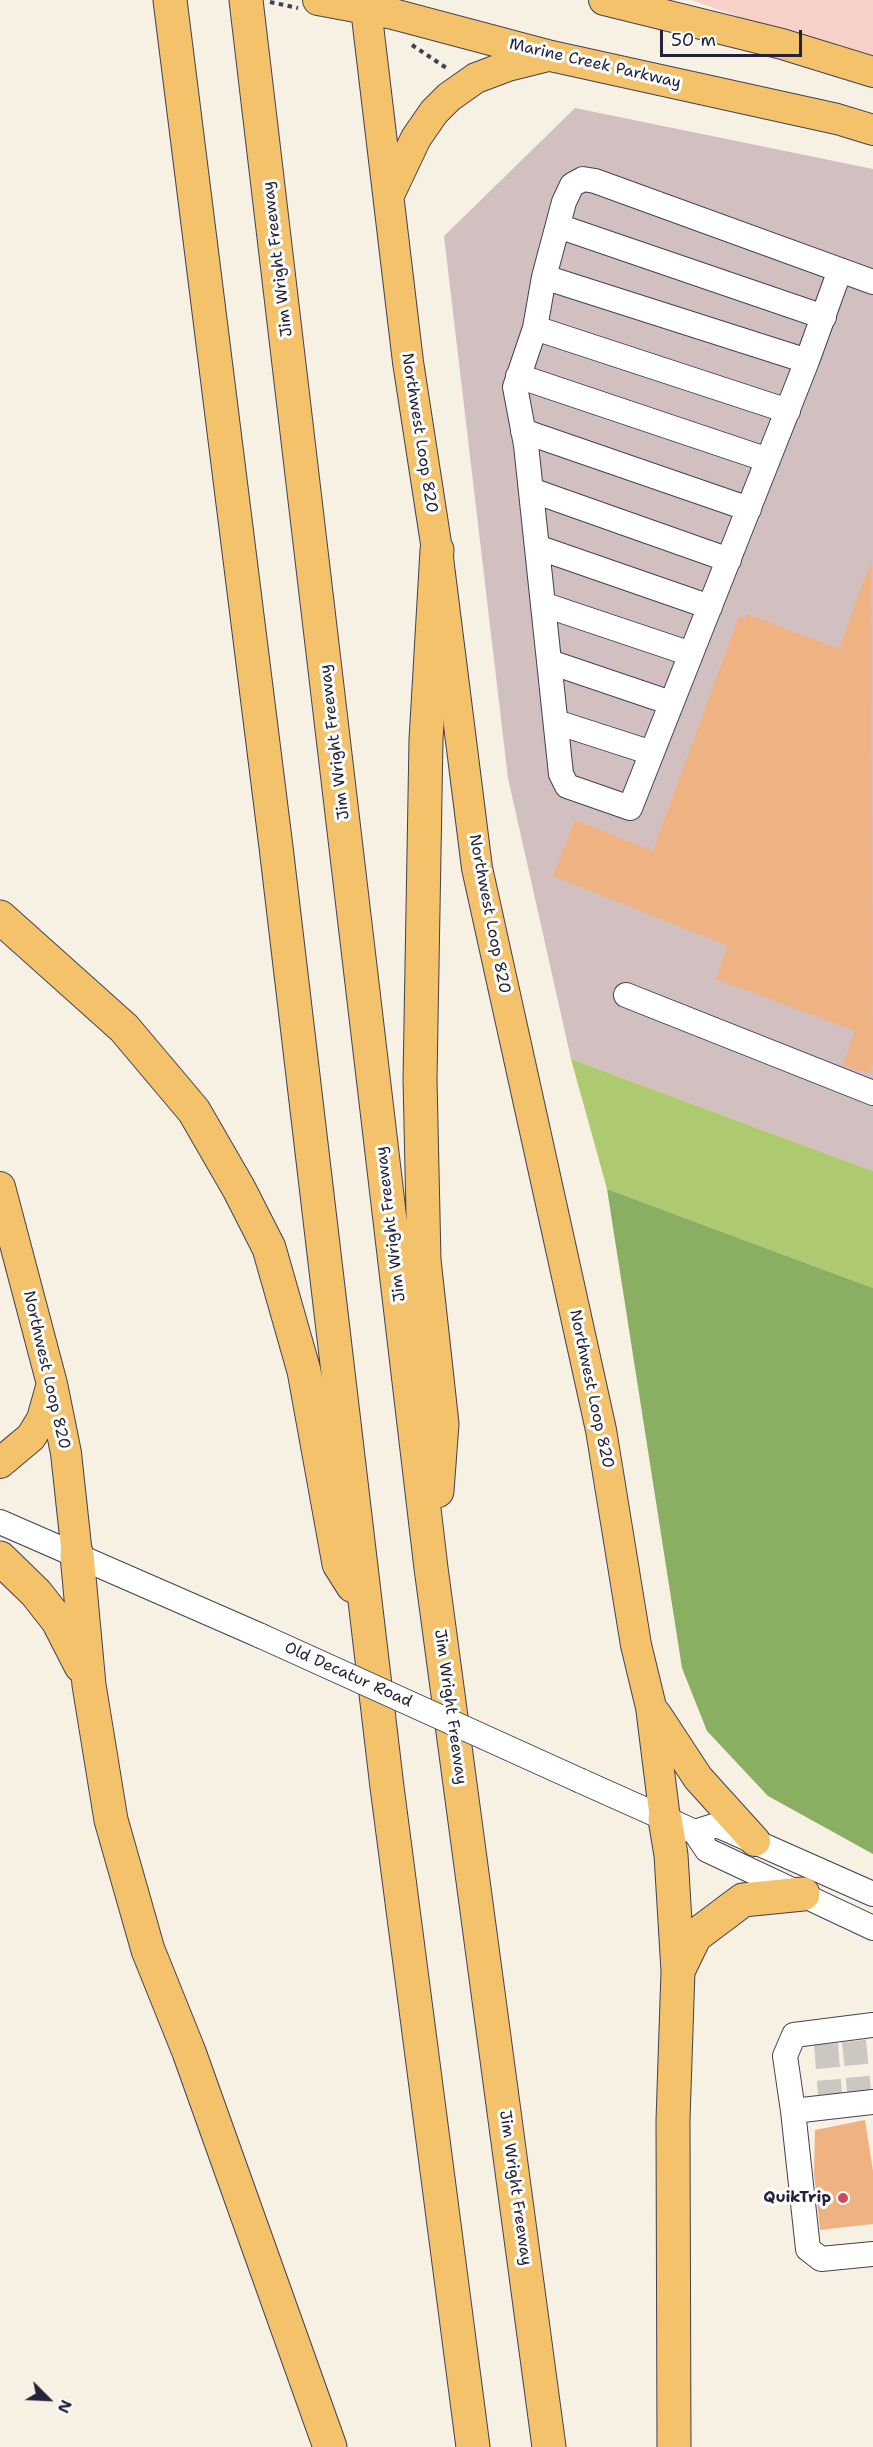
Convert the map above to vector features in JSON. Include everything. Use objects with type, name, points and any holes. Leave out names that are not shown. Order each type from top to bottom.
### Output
[{"type":"highway","points":[[170,0],[276,847],[365,1606],[473,2447]]},
{"type":"highway","name":"Jim Wright Freeway","points":[[246,0],[431,1568],[549,2447]]},
{"type":"highway","points":[[431,1568],[442,1424],[424,1260],[420,1079],[426,740],[437,550]]},
{"type":"highway","points":[[0,917],[124,1028],[194,1110],[239,1189],[269,1248],[304,1371],[339,1564],[365,1606]]},
{"type":"highway","points":[[77,1555],[89,1685],[111,1820],[148,1950],[189,2052],[330,2447]]},
{"type":"highway","points":[[0,1558],[36,1593],[58,1621],[89,1685]]},
{"type":"highway","points":[[665,1819],[671,1855],[678,1971],[673,2120],[674,2447]]},
{"type":"highway","points":[[678,1971],[695,1936],[743,1900],[803,1894]]},
{"type":"main road","name":"Marine Creek Parkway","points":[[318,0],[366,4],[551,56],[779,106],[873,130]]},
{"type":"main road","points":[[604,0],[782,44],[873,72]]},
{"type":"main road","name":"Northwest Loop 820","points":[[366,4],[408,362],[437,550],[477,868],[601,1430],[636,1645],[651,1707],[665,1819]]},
{"type":"main road","points":[[389,195],[416,138],[434,112],[449,97],[476,78],[508,66],[551,56]]},
{"type":"main road","name":"Northwest Loop 820","points":[[0,1187],[52,1384],[66,1453],[77,1555]]},
{"type":"main road","points":[[0,1463],[31,1437],[42,1419],[52,1384]]},
{"type":"main road","points":[[651,1707],[698,1778],[755,1842]]},
{"type":"street","points":[[840,270],[788,411],[630,808],[567,786],[561,774],[545,605],[523,431],[515,387],[536,328],[544,277],[572,185],[583,179],[595,181],[840,270],[873,282]]},
{"type":"street","points":[[558,226],[824,317]]},
{"type":"street","points":[[544,277],[807,361]]},
{"type":"street","points":[[536,328],[788,411]]},
{"type":"street","points":[[518,376],[768,460]]},
{"type":"street","points":[[523,431],[748,509]]},
{"type":"street","points":[[531,490],[729,560]]},
{"type":"street","points":[[537,547],[710,607]]},
{"type":"street","points":[[545,605],[691,654]]},
{"type":"street","points":[[550,662],[671,704]]},
{"type":"street","points":[[556,722],[652,753]]},
{"type":"street","points":[[626,995],[873,1093]]},
{"type":"street","name":"Old Decatur Road","points":[[0,1522],[261,1636],[694,1832],[707,1850],[873,1928]]},
{"type":"street","points":[[694,1832],[717,1825],[873,1894]]},
{"type":"street","points":[[860,2031],[825,2037],[794,2035],[785,2055],[808,2249],[821,2259],[873,2254]]},
{"type":"street","points":[[793,2111],[831,2100],[864,2099]]},
{"type":"path","points":[[403,39],[450,70]]},
{"type":"shaded area","points":[[691,0],[873,0],[873,64]]},
{"type":"shaded area","points":[[575,108],[873,169],[873,1171],[571,1059],[508,778],[444,236]]},
{"type":"green space","points":[[571,1059],[873,1171],[873,1288],[607,1189]]},
{"type":"green space","points":[[607,1189],[873,1288],[873,1854],[768,1796],[707,1731],[682,1668]]},
{"type":"building","points":[[871,561],[873,1063],[869,1074],[843,1065],[855,1031],[716,979],[728,946],[553,876],[575,820],[653,851],[739,616],[745,619],[747,614],[839,649]]},
{"type":"building","name":"QuikTrip","points":[[865,2120],[873,2171],[873,2224],[820,2230],[814,2173],[815,2130]]},
{"type":"tunnel","points":[[854,2041],[859,2091]]},
{"type":"tunnel","points":[[826,2044],[830,2094]]},
{"type":"place","name":"QuikTrip","points":[[843,2198]]}]
